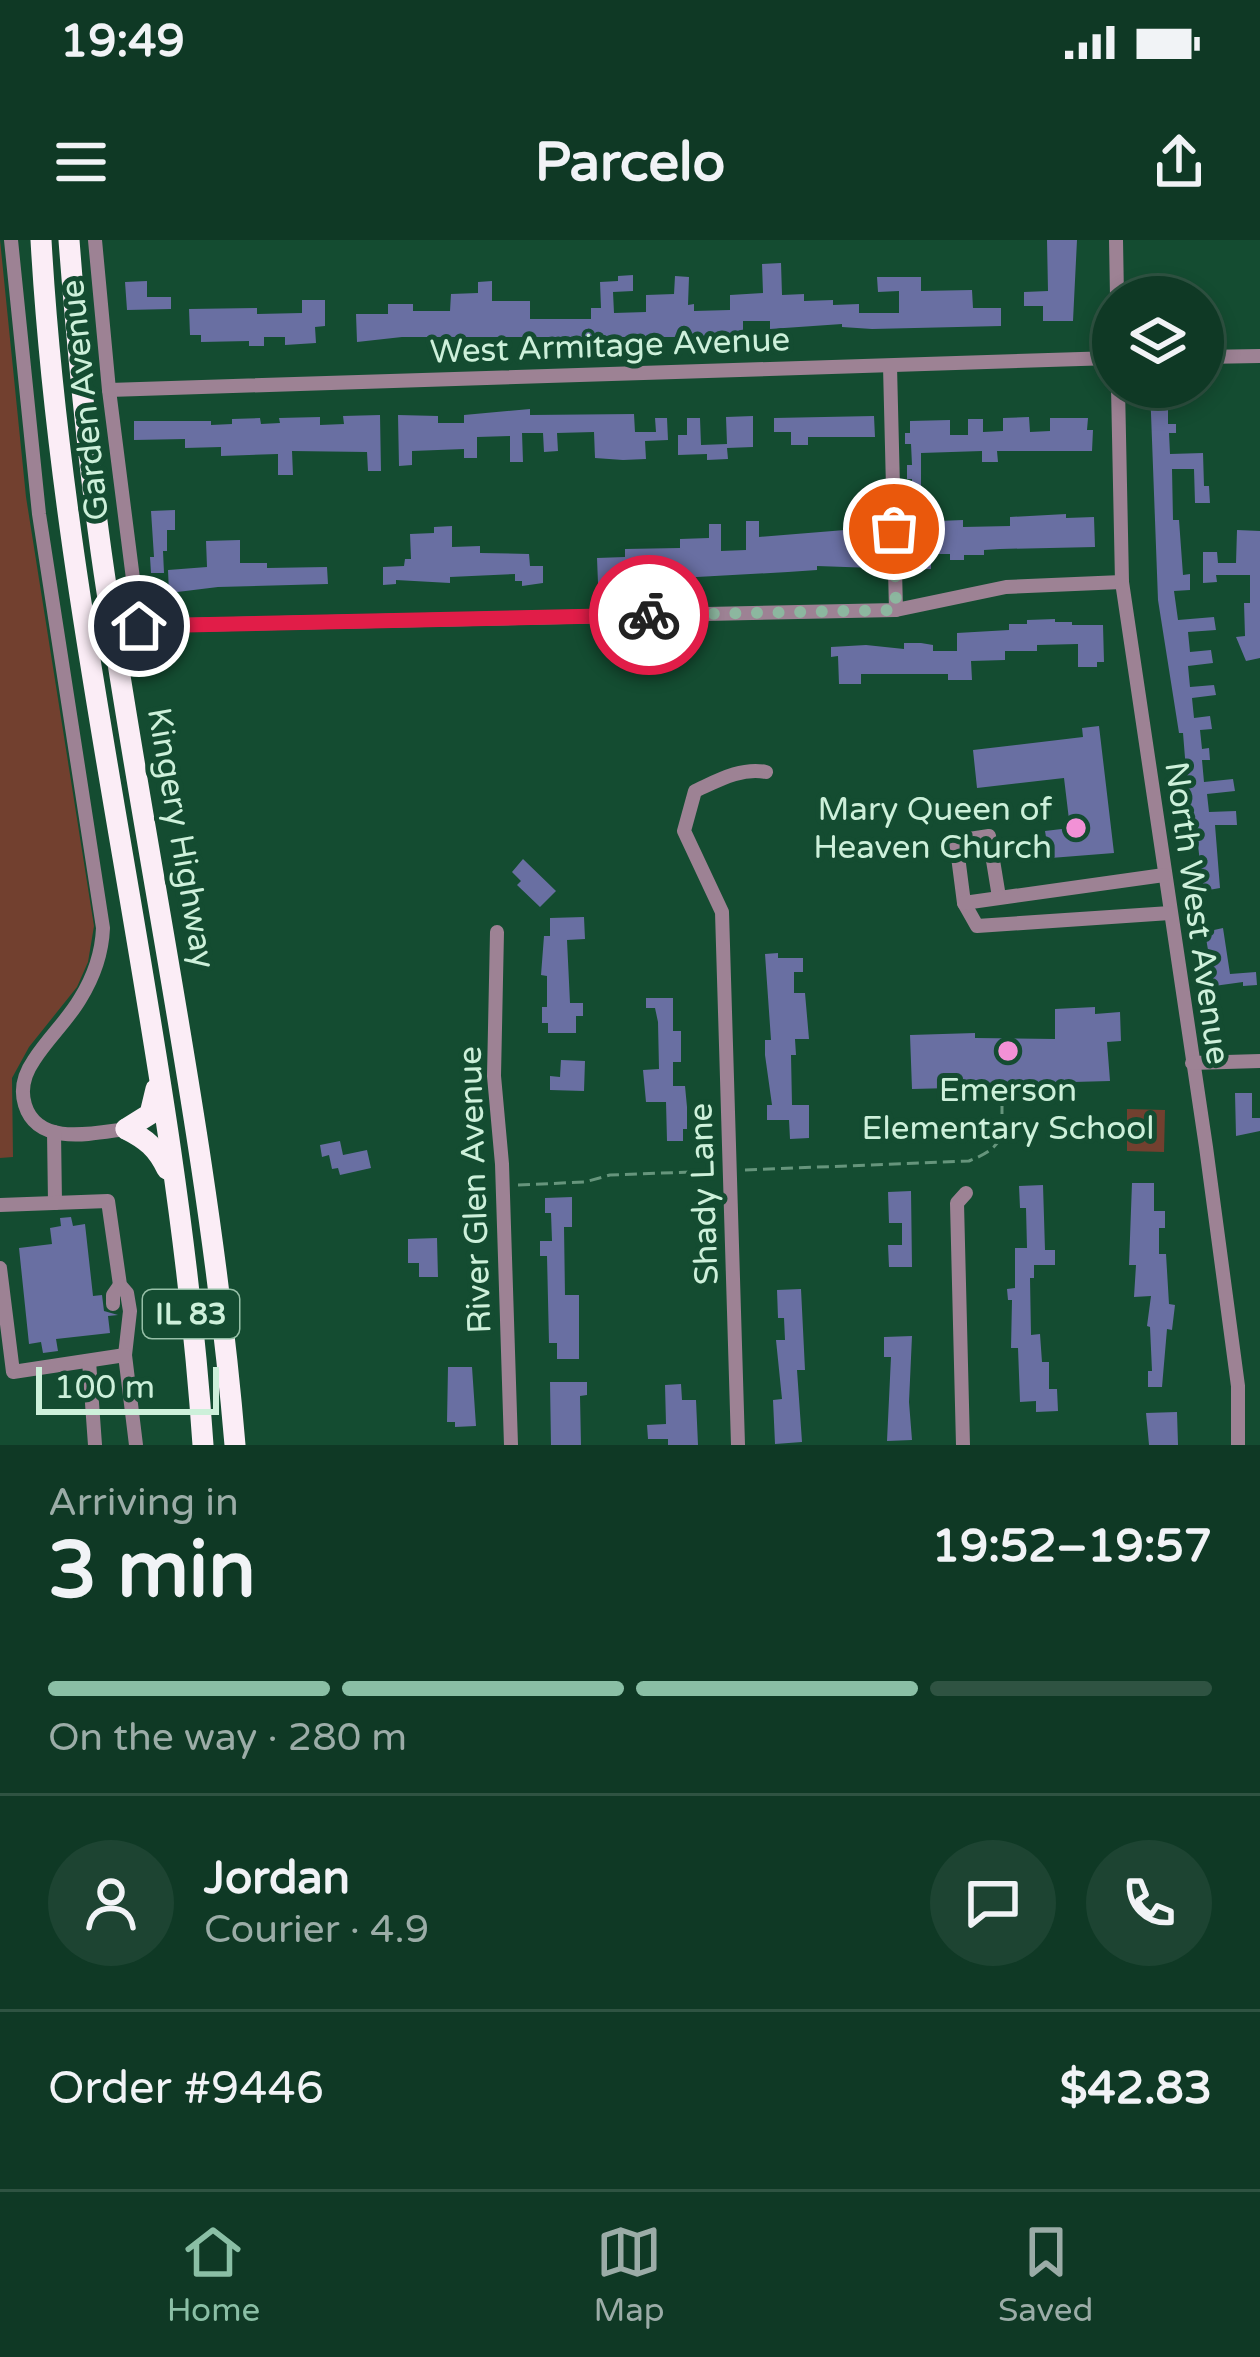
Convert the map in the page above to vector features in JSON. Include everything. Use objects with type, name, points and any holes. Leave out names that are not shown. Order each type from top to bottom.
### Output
[{"type":"highway","name":"IL 83","points":[[41,240],[76,577],[175,1184],[198,1363],[203,1445]]},
{"type":"highway","name":"Kingery Highway","points":[[69,240],[106,589],[206,1180],[236,1445]]},
{"type":"highway","points":[[126,1129],[150,1114],[154,1105],[155,1054]]},
{"type":"highway","points":[[126,1129],[158,1151],[175,1184]]},
{"type":"street","points":[[10,240],[42,536],[103,928],[100,955],[82,995],[26,1074],[23,1090],[28,1112],[54,1132],[126,1129]]},
{"type":"street","name":"Garden Avenue","points":[[95,240],[139,626],[896,610]]},
{"type":"street","points":[[1116,240],[1117,276]]},
{"type":"street","points":[[1224,357],[1260,356]]},
{"type":"street","name":"West Armitage Avenue","points":[[109,390],[1092,359]]},
{"type":"street","points":[[890,366],[896,610],[1006,587],[1121,582]]},
{"type":"street","name":"North West Avenue","points":[[1118,408],[1121,582],[1212,1191],[1239,1417],[1238,1445]]},
{"type":"street","name":"Shady Lane","points":[[738,1445],[722,912],[684,831],[695,791],[754,770],[766,772]]},
{"type":"street","points":[[999,897],[988,836],[956,841],[964,903],[977,926],[1170,913]]},
{"type":"street","points":[[964,903],[1164,875]]},
{"type":"street","name":"River Glen Avenue","points":[[497,932],[494,1076],[503,1186],[511,1445]]},
{"type":"street","points":[[1192,1063],[1260,1061]]},
{"type":"street","points":[[54,1132],[55,1203]]},
{"type":"street","points":[[963,1445],[957,1203],[966,1193]]},
{"type":"street","points":[[0,1205],[108,1201],[120,1285],[127,1293],[130,1311],[126,1348]]},
{"type":"street","points":[[0,1268],[13,1372],[89,1361],[126,1348]]},
{"type":"street","points":[[120,1285],[112,1294],[126,1348],[136,1445]]},
{"type":"street","points":[[89,1361],[95,1445]]},
{"type":"street","points":[[1239,1417],[1260,1417]]},
{"type":"path","points":[[503,1186],[565,1184],[645,1173],[969,1161],[991,1152],[1002,1137],[1002,1106]]},
{"type":"shaded area","points":[[0,240],[26,497],[94,926],[88,962],[77,987],[29,1047],[12,1078],[13,1157],[0,1158]]},
{"type":"shaded area","points":[[1127,1109],[1165,1110],[1164,1152],[1127,1151]]},
{"type":"building","points":[[1047,240],[1077,240],[1073,321],[1043,321],[1043,306],[1024,306],[1024,292],[1048,291]]},
{"type":"building","points":[[781,263],[782,295],[804,294],[804,301],[833,300],[833,305],[859,304],[859,313],[899,313],[899,291],[878,292],[877,277],[921,277],[921,291],[972,290],[973,308],[1001,308],[1001,326],[872,329],[842,324],[770,329],[770,321],[743,321],[743,332],[695,337],[402,337],[357,342],[356,314],[388,314],[388,304],[413,304],[413,311],[450,311],[451,294],[478,293],[478,282],[492,281],[492,301],[530,301],[530,319],[591,319],[591,308],[601,308],[600,282],[633,275],[633,291],[613,292],[614,313],[646,312],[646,295],[674,294],[675,276],[689,277],[688,305],[694,304],[694,311],[730,310],[730,295],[763,293],[762,264]]},
{"type":"building","points":[[147,281],[147,297],[171,297],[171,309],[127,310],[125,282]]},
{"type":"building","points":[[302,300],[325,300],[325,326],[315,327],[316,343],[285,345],[285,337],[264,337],[264,346],[249,346],[249,341],[201,342],[201,335],[190,335],[189,309],[302,313]]},
{"type":"building","points":[[1151,408],[1168,408],[1168,424],[1176,424],[1176,433],[1169,433],[1170,454],[1203,453],[1204,486],[1209,486],[1210,503],[1195,503],[1194,469],[1172,469],[1173,520],[1179,520],[1183,575],[1190,574],[1190,590],[1174,591],[1178,620],[1214,617],[1216,630],[1188,632],[1190,652],[1211,650],[1213,663],[1188,666],[1190,687],[1214,685],[1216,695],[1192,698],[1194,718],[1210,716],[1212,729],[1200,730],[1202,749],[1209,748],[1210,760],[1202,760],[1204,782],[1233,779],[1235,791],[1207,794],[1209,812],[1236,811],[1237,825],[1215,825],[1220,888],[1203,891],[1183,733],[1179,733],[1158,600]]},
{"type":"building","points":[[530,409],[530,415],[634,414],[635,432],[656,432],[655,418],[667,418],[668,440],[645,441],[646,459],[623,460],[595,458],[594,432],[557,433],[558,451],[544,452],[543,433],[522,433],[523,462],[510,462],[510,436],[477,437],[477,458],[464,458],[464,449],[412,451],[412,465],[399,466],[398,415],[438,416],[438,423],[464,423],[464,415]]},
{"type":"building","points":[[380,415],[381,471],[368,471],[367,452],[292,451],[293,475],[278,475],[278,454],[221,456],[221,447],[185,448],[185,439],[134,440],[134,421],[211,421],[211,425],[260,418],[261,424],[280,423],[279,418],[320,417],[320,425],[344,424],[343,416]]},
{"type":"building","points":[[753,416],[753,447],[727,448],[728,459],[678,455],[678,435],[687,435],[687,418],[700,418],[701,445],[727,444],[726,417]]},
{"type":"building","points":[[874,416],[875,437],[808,437],[808,445],[791,445],[791,432],[774,432],[774,418]]},
{"type":"building","points":[[1029,417],[1030,432],[1050,431],[1050,418],[1088,418],[1092,451],[997,451],[998,462],[982,462],[982,451],[921,453],[921,488],[912,488],[912,479],[907,479],[911,444],[905,444],[910,421],[950,420],[950,435],[968,435],[968,419],[983,419],[983,432],[1003,431],[1003,418]]},
{"type":"building","points":[[175,510],[175,530],[167,530],[167,551],[163,551],[164,573],[151,573],[151,511]]},
{"type":"building","points":[[1066,514],[1066,518],[1094,517],[1095,547],[984,550],[984,555],[964,555],[964,560],[931,554],[931,569],[906,569],[906,519],[920,519],[920,536],[939,536],[939,521],[963,520],[963,527],[1010,526],[1010,517]]},
{"type":"building","points":[[746,521],[759,521],[759,537],[845,530],[845,537],[874,536],[874,568],[817,566],[817,570],[643,580],[637,571],[616,571],[616,583],[598,583],[597,558],[625,557],[625,549],[680,548],[680,539],[709,538],[709,524],[721,524],[721,551],[746,550]]},
{"type":"building","points":[[452,526],[452,547],[529,554],[530,566],[543,566],[543,583],[522,586],[515,574],[450,577],[450,583],[396,580],[396,584],[383,585],[383,567],[404,566],[405,559],[411,559],[410,534]]},
{"type":"building","points":[[1237,530],[1260,531],[1260,658],[1246,661],[1236,637],[1245,636],[1244,603],[1250,603],[1250,575],[1216,575],[1217,582],[1203,583],[1203,552],[1217,552],[1218,563],[1236,563]]},
{"type":"building","points":[[240,540],[240,563],[267,563],[267,568],[327,567],[328,584],[169,593],[168,570],[207,567],[206,541]]},
{"type":"building","points":[[1055,619],[1072,625],[1103,625],[1104,662],[1078,667],[1078,644],[1037,645],[1037,651],[1005,651],[1005,660],[971,661],[972,680],[948,680],[948,674],[861,674],[861,684],[839,684],[838,656],[831,657],[831,647],[904,649],[904,643],[957,651],[957,633],[1009,630],[1009,624]]},
{"type":"building","points":[[1099,726],[1114,853],[1038,859],[1036,838],[1046,837],[1045,831],[1070,828],[1064,778],[977,788],[973,750],[1083,737],[1082,728]]},
{"type":"building","points":[[523,859],[556,891],[540,907],[517,885],[521,881],[512,872]]},
{"type":"building","points":[[584,917],[585,939],[567,940],[570,1003],[583,1003],[583,1016],[576,1016],[576,1033],[548,1033],[548,1023],[542,1023],[542,1007],[547,1007],[547,976],[541,975],[544,936],[550,936],[550,918]]},
{"type":"building","points":[[1223,928],[1230,974],[1256,972],[1257,985],[1214,986],[1205,932]]},
{"type":"building","points":[[778,953],[778,958],[803,958],[803,972],[794,972],[794,993],[805,993],[809,1039],[795,1039],[792,1105],[809,1105],[809,1138],[790,1139],[789,1120],[767,1120],[767,1105],[772,1105],[765,1055],[765,1040],[771,1040],[765,954]]},
{"type":"building","points":[[646,998],[673,998],[673,1031],[681,1031],[681,1062],[673,1062],[673,1086],[685,1086],[687,1107],[683,1141],[667,1141],[666,1102],[646,1102],[643,1070],[659,1069],[658,1022],[655,1008],[646,1008]]},
{"type":"building","points":[[1095,1007],[1095,1014],[1120,1012],[1121,1041],[1107,1042],[1110,1081],[1036,1083],[1037,1099],[991,1100],[990,1087],[912,1089],[910,1035],[975,1033],[975,1038],[1055,1039],[1055,1009]]},
{"type":"building","points":[[561,1060],[585,1061],[584,1091],[550,1090],[550,1076],[560,1077]]},
{"type":"building","points":[[1235,1093],[1252,1093],[1252,1118],[1260,1118],[1260,1131],[1236,1136]]},
{"type":"building","points":[[340,1141],[343,1155],[367,1150],[371,1168],[340,1175],[338,1168],[332,1169],[320,1145]]},
{"type":"building","points":[[1132,1183],[1154,1183],[1154,1211],[1165,1211],[1159,1254],[1166,1254],[1169,1304],[1175,1305],[1172,1330],[1167,1329],[1162,1387],[1148,1387],[1151,1296],[1134,1297],[1136,1265],[1129,1265]]},
{"type":"building","points":[[1043,1185],[1045,1250],[1055,1250],[1055,1265],[1034,1265],[1031,1335],[1040,1334],[1042,1362],[1049,1362],[1049,1389],[1057,1389],[1058,1411],[1036,1412],[1036,1401],[1020,1402],[1018,1348],[1011,1348],[1012,1300],[1008,1300],[1007,1289],[1015,1288],[1015,1248],[1027,1248],[1026,1208],[1020,1208],[1019,1186]]},
{"type":"building","points":[[911,1191],[912,1267],[889,1267],[888,1245],[902,1245],[902,1223],[889,1223],[888,1192]]},
{"type":"building","points":[[572,1197],[572,1227],[564,1227],[565,1295],[579,1295],[579,1359],[557,1359],[557,1343],[549,1343],[547,1256],[540,1256],[540,1241],[552,1241],[545,1198]]},
{"type":"building","points":[[71,1217],[73,1226],[85,1224],[93,1296],[102,1295],[104,1311],[118,1315],[108,1316],[110,1333],[56,1339],[58,1351],[43,1353],[41,1342],[29,1344],[19,1248],[52,1244],[50,1228],[61,1226],[60,1218]]},
{"type":"building","points":[[437,1238],[438,1277],[419,1277],[419,1263],[408,1263],[408,1239]]},
{"type":"building","points":[[801,1289],[805,1370],[797,1370],[802,1442],[775,1444],[773,1400],[782,1399],[776,1340],[785,1340],[777,1290]]},
{"type":"building","points":[[912,1336],[912,1440],[887,1441],[891,1357],[884,1357],[884,1337]]},
{"type":"building","points":[[448,1367],[472,1367],[476,1426],[455,1427],[455,1422],[447,1422]]},
{"type":"building","points":[[550,1382],[587,1382],[587,1395],[580,1396],[581,1445],[551,1445]]},
{"type":"building","points":[[681,1384],[682,1400],[696,1400],[698,1445],[648,1439],[647,1425],[666,1424],[665,1385]]},
{"type":"building","points":[[1177,1412],[1178,1445],[1149,1445],[1146,1413]]},
{"type":"way so far","points":[[649,615],[896,610],[894,529]]},
{"type":"place","name":"Mary Queen of Heaven Church","points":[[1076,828]]},
{"type":"place","name":"Emerson Elementary School","points":[[1008,1051]]},
{"type":"route","points":[[139,626],[649,615]]}]
